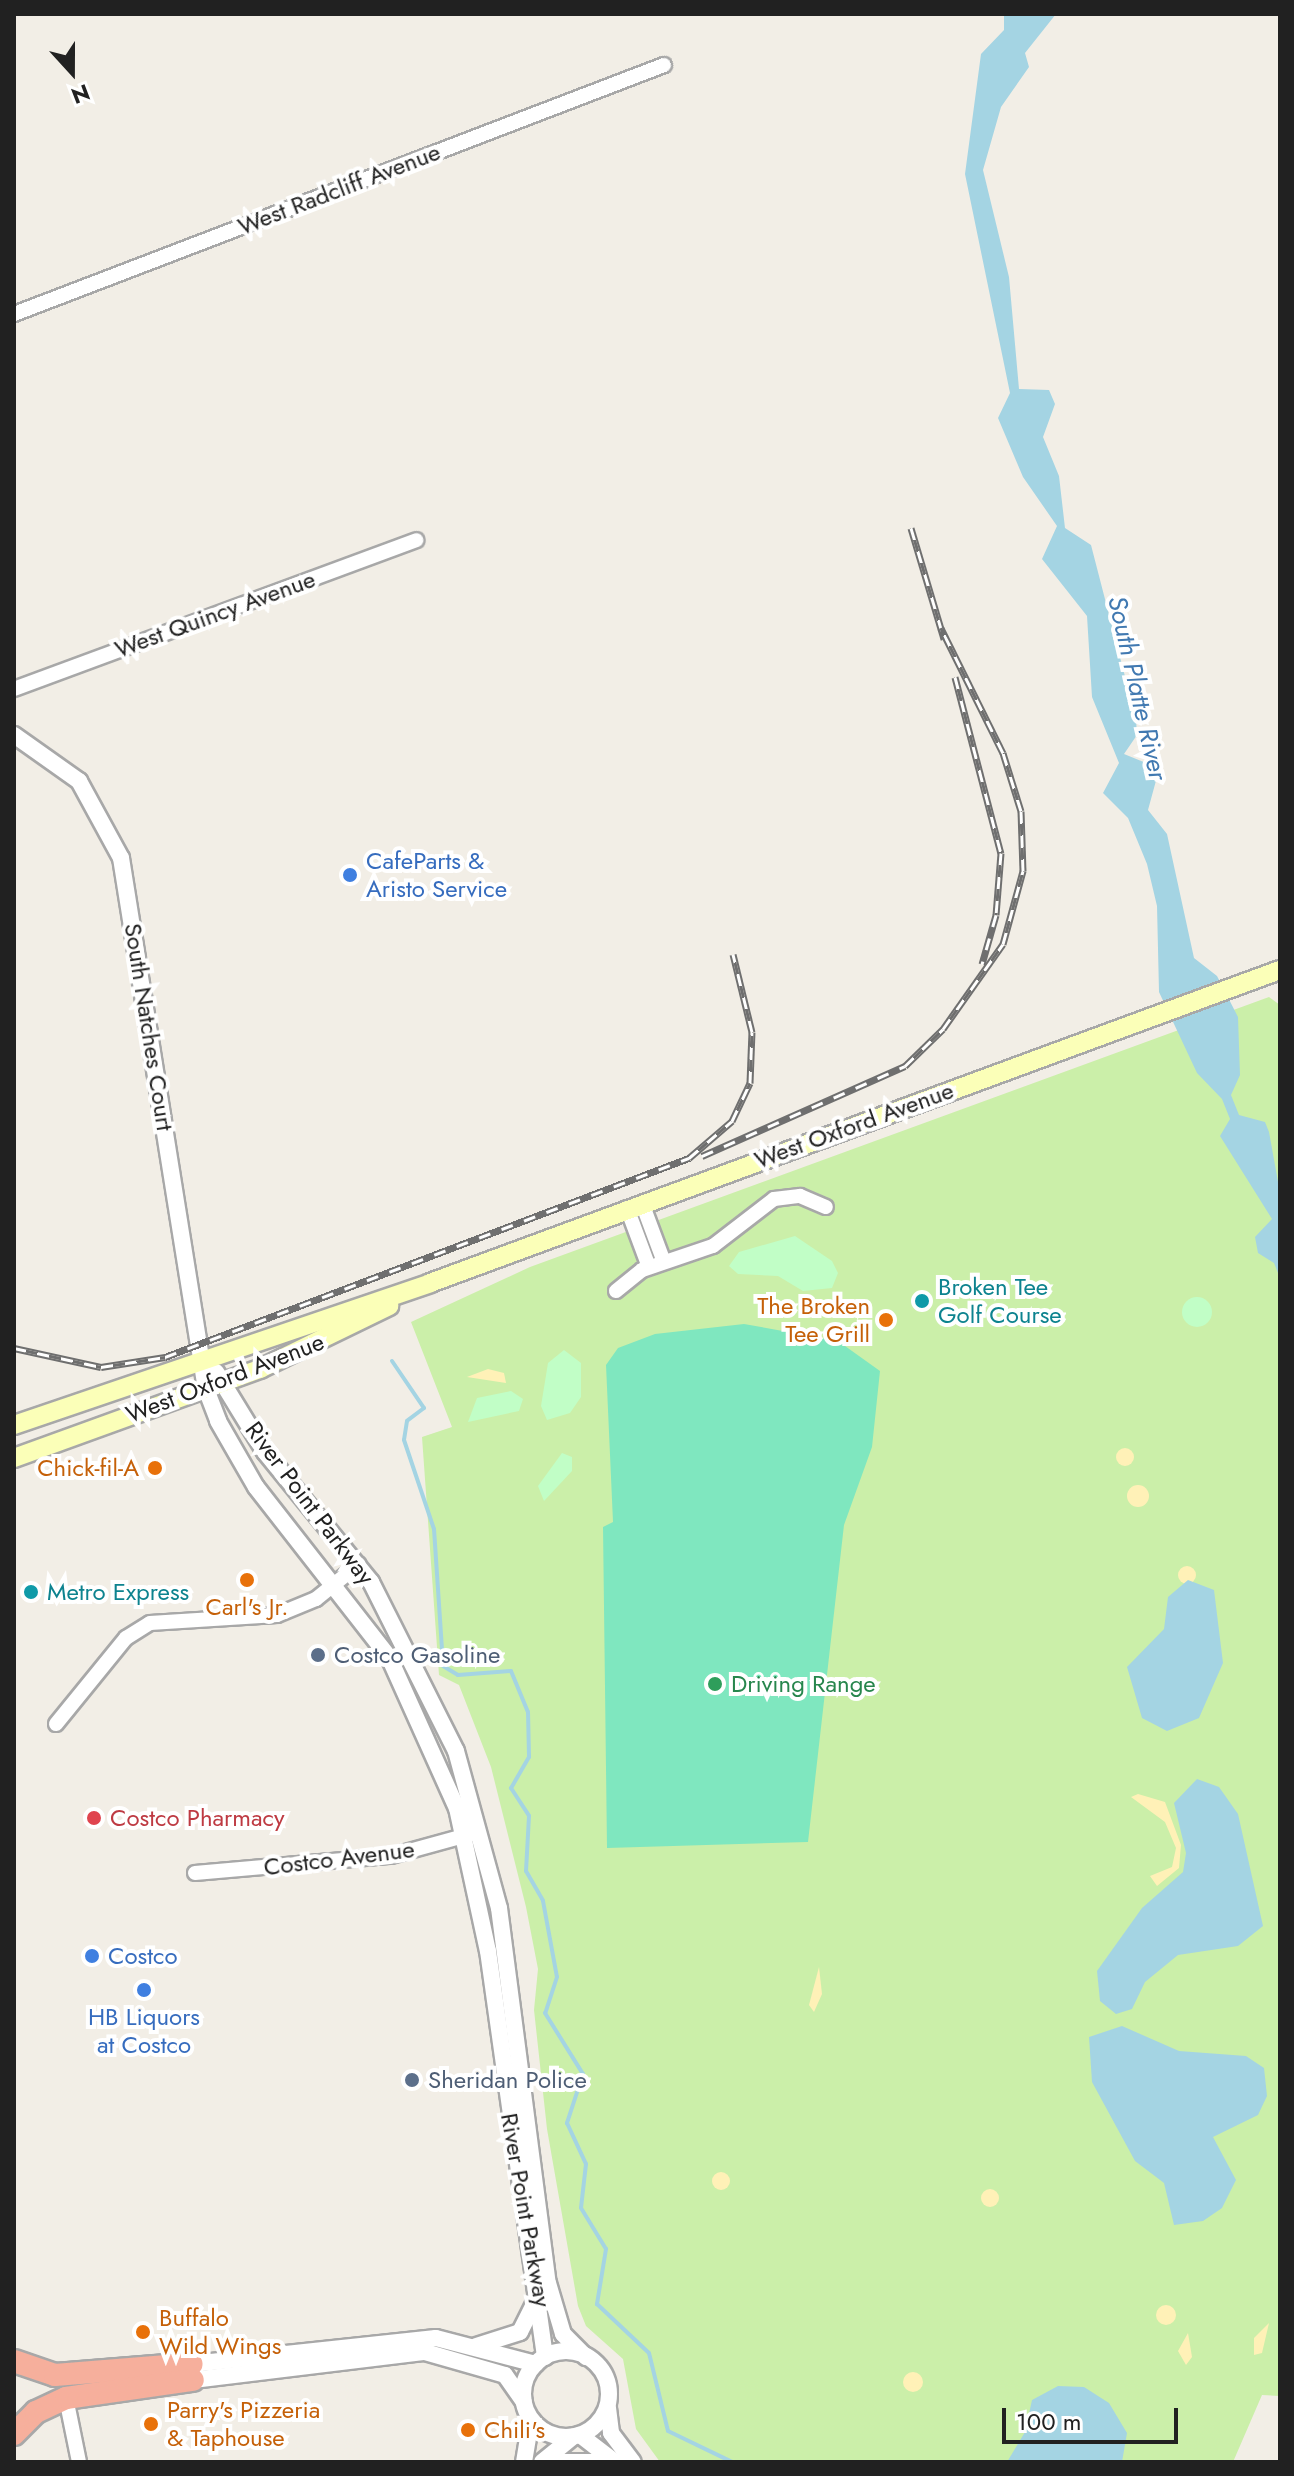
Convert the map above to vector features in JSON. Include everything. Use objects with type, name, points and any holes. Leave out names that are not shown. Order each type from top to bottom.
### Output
[{"type":"highway","points":[[14,2361],[55,2375],[193,2372]]},
{"type":"highway","points":[[14,2434],[36,2412],[66,2398],[193,2372]]},
{"type":"main road","name":"West Oxford Avenue","points":[[14,1425],[207,1362],[430,1283],[1280,970]]},
{"type":"main road","name":"West Oxford Avenue","points":[[14,1458],[225,1382],[430,1283]]},
{"type":"street","name":"West Radcliff Avenue","points":[[14,314],[664,65]]},
{"type":"street","name":"West Quincy Avenue","points":[[14,689],[416,540]]},
{"type":"street","name":"South Natches Court","points":[[14,735],[79,781],[118,848],[207,1362]]},
{"type":"street","points":[[616,1291],[657,1264],[702,1251],[779,1197],[826,1207]]},
{"type":"street","points":[[635,1206],[657,1264]]},
{"type":"street","name":"River Point Parkway","points":[[207,1362],[225,1382],[265,1452],[359,1564],[430,1691],[474,1833],[506,1954],[548,2283],[563,2334],[586,2357]]},
{"type":"street","name":"River Point Parkway","points":[[207,1362],[206,1389],[246,1474],[338,1583],[408,1692],[474,1833],[538,2291],[541,2360]]},
{"type":"street","points":[[56,1724],[126,1638],[150,1623],[277,1615],[338,1583],[359,1564]]},
{"type":"street","name":"Costco Avenue","points":[[195,1873],[379,1857],[474,1833]]},
{"type":"street","points":[[474,2346],[520,2332],[535,2314],[538,2291]]},
{"type":"street","points":[[193,2372],[425,2338],[541,2360],[586,2357],[604,2375],[611,2433],[633,2462]]},
{"type":"street","points":[[193,2372],[425,2352],[505,2375],[524,2402],[531,2420],[524,2462]]},
{"type":"street","points":[[524,2402],[541,2360]]},
{"type":"street","points":[[66,2398],[79,2462]]},
{"type":"street","points":[[542,2462],[577,2436],[608,2405]]},
{"type":"street","points":[[531,2420],[551,2434],[577,2436],[615,2462]]},
{"type":"street","points":[[555,2462],[594,2462]]},
{"type":"green space","name":"Broken Tee Golf Course","points":[[1269,997],[1280,1005],[1280,2396],[1262,2395],[1233,2462],[660,2462],[636,2429],[623,2359],[586,2326],[578,2306],[547,2129],[534,2010],[538,1969],[526,1907],[491,1767],[459,1685],[439,1675],[422,1437],[452,1427],[411,1322],[530,1267]]},
{"type":"green space","points":[[795,1236],[832,1261],[838,1273],[832,1288],[803,1291],[778,1276],[738,1274],[729,1266],[739,1252]]},
{"type":"green space","points":[[1197,1297],[1208,1301],[1212,1312],[1208,1323],[1197,1327],[1186,1323],[1182,1312],[1186,1301]]},
{"type":"green space","name":"Driving Range","points":[[744,1324],[838,1341],[880,1371],[872,1447],[844,1525],[808,1842],[607,1848],[603,1527],[613,1522],[606,1365],[618,1348],[655,1334]]},
{"type":"green space","points":[[564,1350],[581,1363],[581,1397],[570,1413],[547,1420],[541,1406],[548,1363]]},
{"type":"green space","points":[[511,1391],[523,1399],[519,1411],[468,1422],[477,1398]]},
{"type":"green space","points":[[562,1453],[572,1457],[572,1471],[544,1501],[538,1486]]},
{"type":"sand","points":[[488,1369],[504,1373],[506,1383],[467,1377]]},
{"type":"sand","points":[[1121,1448],[1129,1448],[1134,1457],[1132,1464],[1121,1466],[1116,1461],[1116,1453]]},
{"type":"sand","points":[[1138,1485],[1146,1488],[1149,1496],[1146,1504],[1138,1507],[1130,1504],[1127,1496],[1130,1488]]},
{"type":"sand","points":[[1183,1566],[1191,1566],[1196,1575],[1194,1582],[1183,1584],[1178,1579],[1178,1571]]},
{"type":"sand","points":[[1138,1794],[1165,1802],[1181,1845],[1179,1868],[1157,1886],[1150,1876],[1172,1867],[1176,1848],[1165,1822],[1131,1797]]},
{"type":"sand","points":[[819,1967],[822,1994],[814,2012],[809,2005]]},
{"type":"sand","points":[[721,2172],[730,2181],[721,2190],[712,2181]]},
{"type":"sand","points":[[990,2189],[999,2198],[990,2207],[981,2198]]},
{"type":"sand","points":[[1166,2305],[1173,2308],[1176,2315],[1173,2322],[1166,2325],[1159,2322],[1156,2315],[1159,2308]]},
{"type":"sand","points":[[1269,2323],[1262,2353],[1254,2355],[1254,2338]]},
{"type":"sand","points":[[1188,2333],[1192,2357],[1186,2365],[1178,2351]]},
{"type":"sand","points":[[913,2372],[920,2375],[923,2382],[920,2389],[913,2392],[906,2389],[903,2382],[906,2375]]},
{"type":"water","points":[[1004,14],[1056,14],[1025,53],[1029,67],[1001,107],[983,170],[1009,277],[1019,389],[1049,390],[1055,404],[1043,437],[1059,476],[1065,528],[1091,545],[1136,719],[1137,735],[1124,754],[1151,765],[1157,777],[1148,810],[1167,834],[1194,958],[1217,976],[1238,1017],[1240,1075],[1231,1095],[1239,1115],[1265,1122],[1269,1132],[1280,1193],[1280,1278],[1274,1263],[1258,1253],[1255,1237],[1272,1219],[1220,1136],[1230,1119],[1222,1099],[1197,1073],[1159,992],[1157,906],[1147,864],[1128,818],[1103,793],[1119,763],[1092,697],[1087,616],[1042,559],[1057,526],[1023,477],[998,418],[1010,393],[965,174],[981,54],[1004,30]]},
{"type":"water","points":[[1188,1580],[1214,1590],[1223,1663],[1199,1718],[1167,1731],[1142,1718],[1127,1667],[1164,1629],[1168,1597]]},
{"type":"water","points":[[1197,1779],[1219,1787],[1238,1814],[1263,1926],[1238,1946],[1178,1955],[1145,1982],[1132,2009],[1116,2014],[1100,2001],[1097,1971],[1142,1908],[1183,1872],[1186,1853],[1174,1803]]},
{"type":"water","points":[[1122,2026],[1179,2051],[1246,2056],[1264,2068],[1267,2096],[1258,2115],[1213,2137],[1236,2180],[1222,2208],[1203,2221],[1174,2225],[1164,2183],[1135,2161],[1092,2082],[1089,2037]]},
{"type":"water","points":[[1058,2386],[1084,2387],[1109,2403],[1127,2433],[1122,2462],[1007,2462],[1025,2432],[1032,2400]]},
{"type":"waterway","points":[[392,1361],[424,1408],[407,1421],[404,1440],[434,1529],[443,1666],[458,1675],[511,1671],[528,1712],[529,1757],[511,1788],[529,1816],[526,1871],[543,1901],[557,1977],[545,2013],[583,2074],[567,2123],[586,2164],[581,2208],[606,2249],[597,2304],[649,2353],[668,2431],[732,2462]]},
{"type":"railway","points":[[911,528],[944,639]]},
{"type":"railway","points":[[702,1156],[905,1066],[943,1029],[1003,944],[1023,871],[1021,811],[1003,753],[941,628]]},
{"type":"railway","points":[[955,677],[1001,853],[996,915],[982,964]]},
{"type":"railway","points":[[14,1348],[101,1367],[165,1357],[689,1158],[732,1121],[750,1083],[752,1032],[733,954]]},
{"type":"place","name":"CafeParts & Aristo Service","points":[[350,875]]},
{"type":"place","name":"Broken Tee Golf Course","points":[[922,1301]]},
{"type":"place","name":"The Broken Tee Grill","points":[[886,1320]]},
{"type":"place","name":"Chick-fil-A","points":[[155,1468]]},
{"type":"place","name":"Carl's Jr.","points":[[247,1580]]},
{"type":"place","name":"Metro Express","points":[[31,1592]]},
{"type":"place","name":"Costco Gasoline","points":[[318,1655]]},
{"type":"place","name":"Driving Range","points":[[715,1684]]},
{"type":"place","name":"Costco Pharmacy","points":[[94,1818]]},
{"type":"place","name":"Costco","points":[[92,1956]]},
{"type":"place","name":"HB Liquors at Costco","points":[[144,1990]]},
{"type":"place","name":"Sheridan Police","points":[[412,2080]]},
{"type":"place","name":"Buffalo Wild Wings","points":[[143,2332]]},
{"type":"place","name":"Parry's Pizzeria & Taphouse","points":[[151,2424]]},
{"type":"place","name":"Chili's","points":[[468,2430]]},
{"type":"water label","name":"South Platte River","points":[[1137,688]]}]
